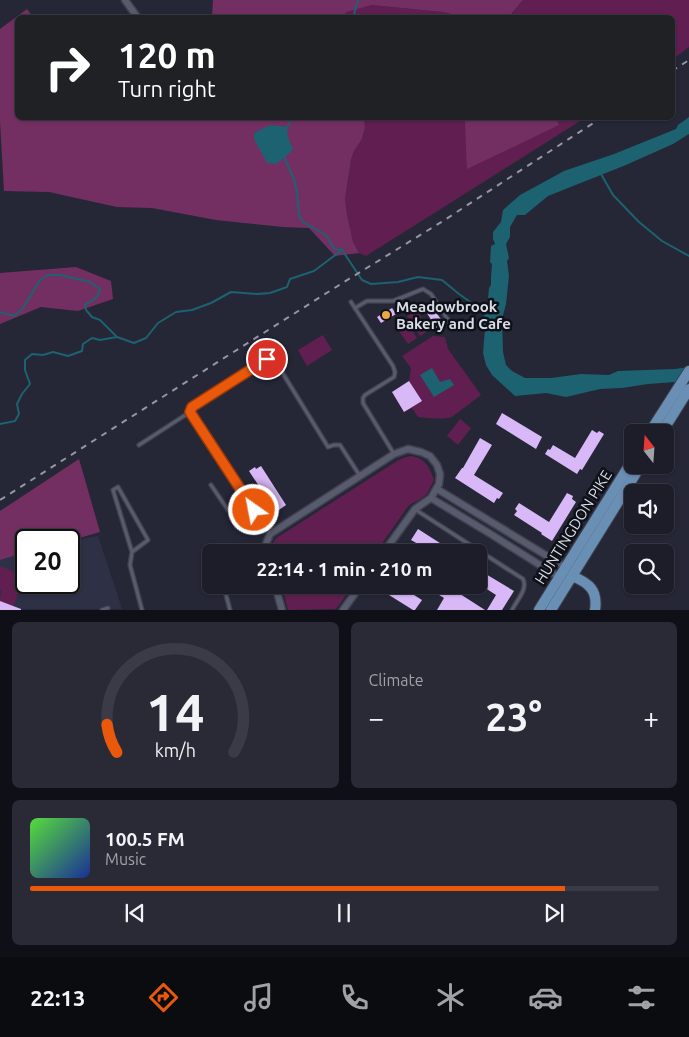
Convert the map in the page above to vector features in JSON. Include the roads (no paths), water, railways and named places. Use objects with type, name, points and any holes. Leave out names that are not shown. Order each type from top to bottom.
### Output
[{"type":"main road","points":[[655,424],[689,371]]},
{"type":"main road","points":[[667,424],[688,390]]},
{"type":"main road","name":"HUNTINGDON PIKE","points":[[551,610],[569,571],[624,474]]},
{"type":"main road","name":"HUNTINGDON PIKE","points":[[540,610],[559,577],[569,571],[635,474]]},
{"type":"main road","points":[[569,571],[588,583],[592,588],[595,598],[595,610]]},
{"type":"street","points":[[125,0],[136,15]]},
{"type":"street","points":[[266,544],[270,534],[394,454],[408,449],[422,452],[430,456],[437,465],[440,474],[439,484],[431,498],[415,509],[390,544]]},
{"type":"street","points":[[437,489],[569,571]]},
{"type":"street","points":[[431,498],[559,577]]},
{"type":"street","points":[[278,594],[280,609]]},
{"type":"street","points":[[344,610],[355,594]]},
{"type":"lane","points":[[355,308],[367,301],[393,301],[423,290],[431,294],[450,323]]},
{"type":"lane","points":[[351,302],[395,372],[394,376],[365,395],[362,400],[362,403],[394,454]]},
{"type":"lane","points":[[139,445],[190,412],[192,407],[267,359],[274,359],[328,447],[340,445],[360,476]]},
{"type":"lane","points":[[190,412],[270,534]]},
{"type":"lane","points":[[211,485],[228,510],[247,498]]},
{"type":"lane","points":[[132,552],[148,540],[118,487],[113,490],[132,552],[130,565],[142,610]]},
{"type":"lane","points":[[415,509],[522,578],[525,583],[524,589],[512,610]]},
{"type":"lane","points":[[226,594],[230,610]]},
{"type":"lane","points":[[102,610],[108,608]]},
{"type":"waterway","points":[[354,15],[358,0]]},
{"type":"waterway","points":[[287,127],[291,120]]},
{"type":"waterway","points":[[284,157],[294,179],[299,215],[303,222],[326,235],[334,249],[342,250]]},
{"type":"waterway","points":[[601,174],[613,195],[639,222],[662,241],[689,256]]},
{"type":"waterway","points":[[342,250],[362,280],[371,284],[398,282],[418,277],[442,280],[486,313]]},
{"type":"waterway","points":[[0,312],[14,316],[23,308],[40,280],[48,275],[60,275],[90,282],[100,289],[96,297],[85,305],[86,310],[92,317],[100,320],[117,337],[134,343],[146,338],[158,323],[176,312],[192,310],[211,303],[231,292],[270,293],[287,287],[290,279],[314,271],[342,250]]},
{"type":"waterway","points":[[0,424],[15,421],[19,414],[17,404],[30,384],[25,370],[25,360],[32,354],[43,355],[53,352],[68,356],[82,351],[83,344],[92,338],[100,340],[117,337]]},
{"type":"railway","points":[[675,69],[689,60]]},
{"type":"railway","points":[[0,500],[443,221],[598,120]]},
{"type":"place","name":"Meadowbrook Bakery and Cafe","points":[[386,315]]}]
